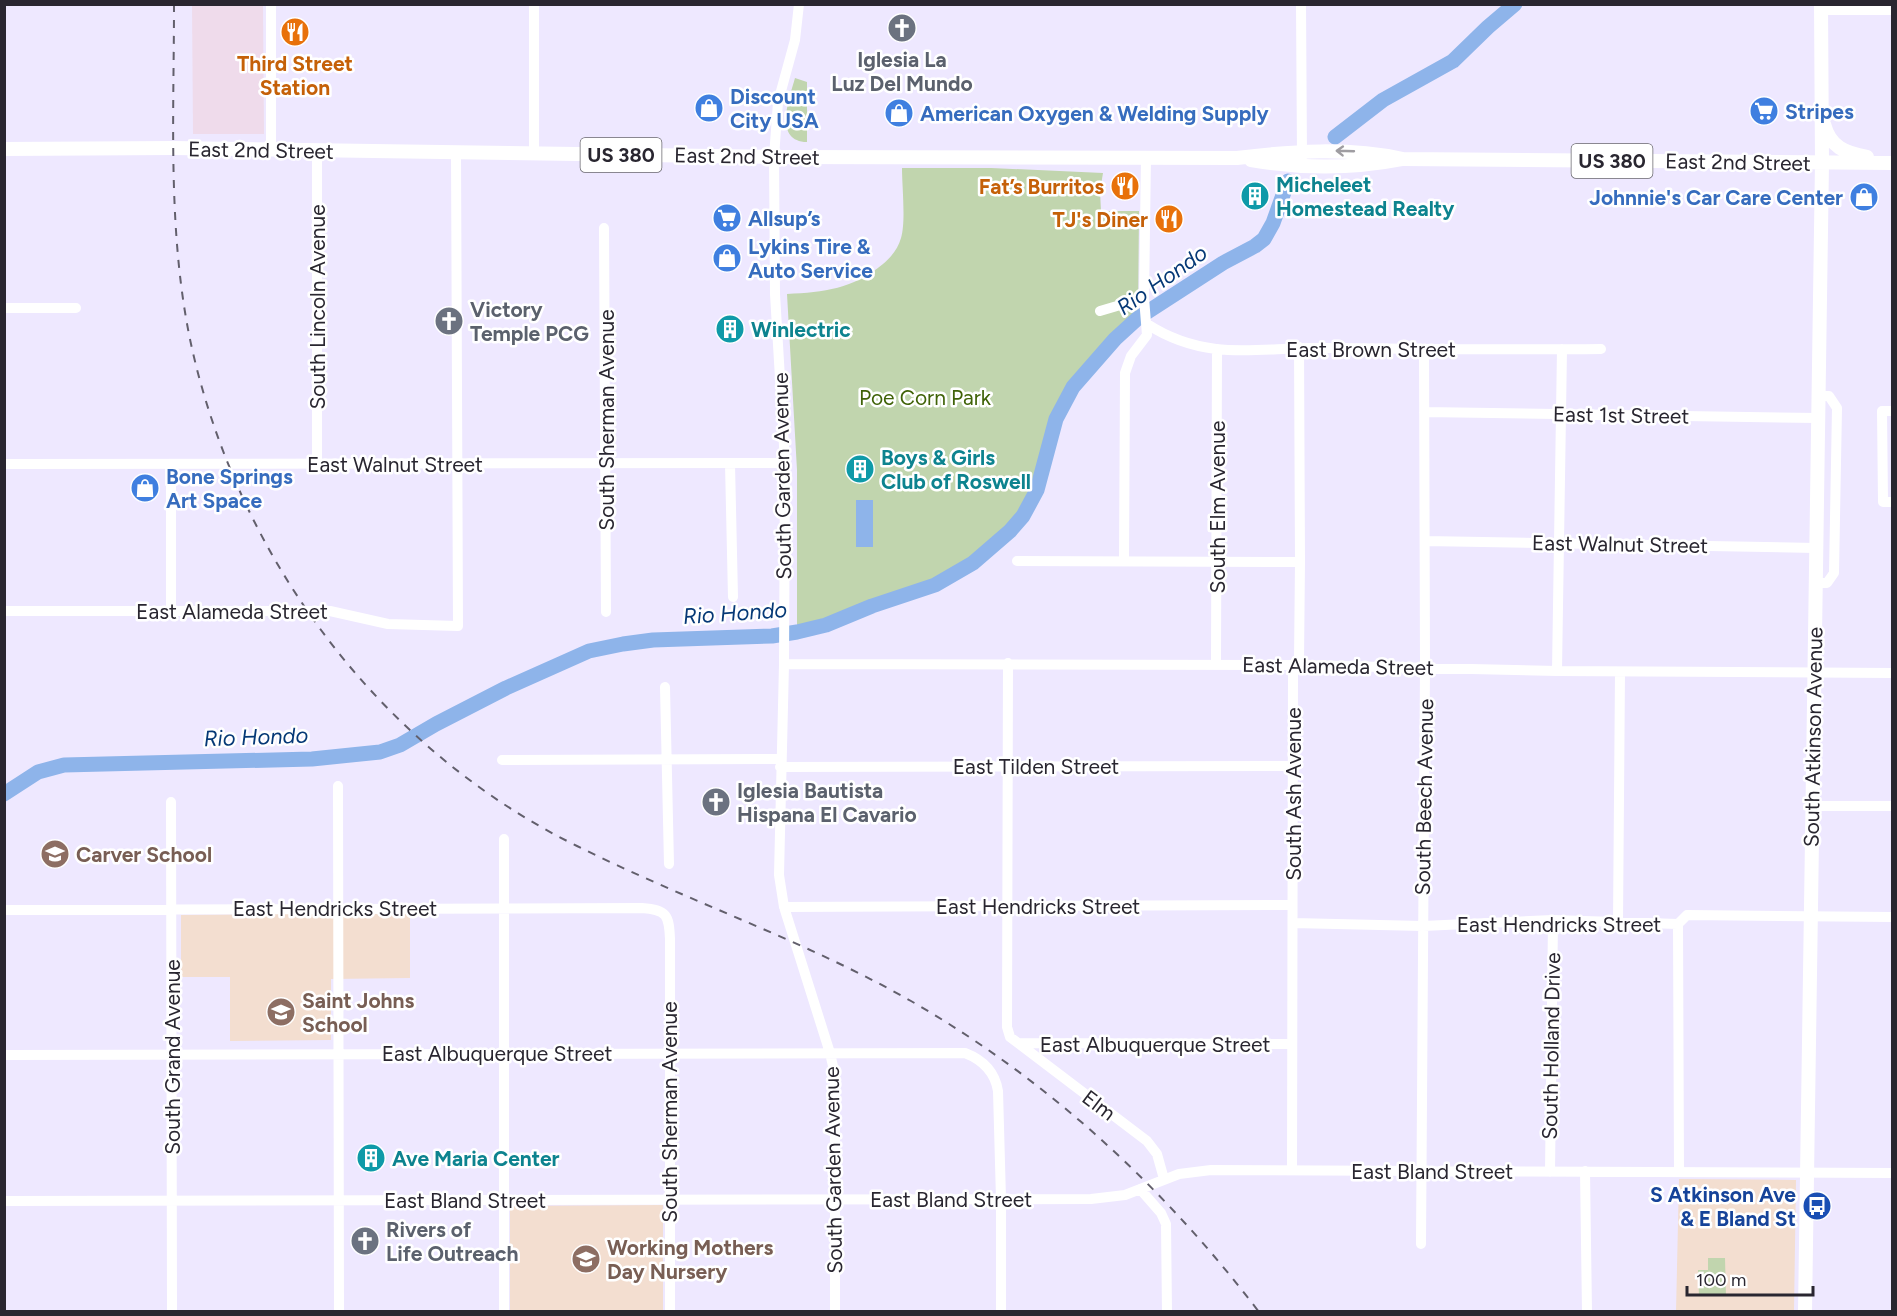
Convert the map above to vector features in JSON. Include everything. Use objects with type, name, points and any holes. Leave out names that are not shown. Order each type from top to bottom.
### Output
[{"type":"main road","points":[[1821,7],[1821,105],[1826,132],[1839,148],[1856,155],[1893,162]]},
{"type":"main road","name":"South Atkinson Avenue","points":[[1805,1311],[1821,105]]},
{"type":"main road","name":"East 2nd Street","points":[[4,149],[774,157],[1237,158],[1302,166],[1365,165],[1402,159],[1893,162]]},
{"type":"main road","name":"East 2nd Street","points":[[1237,158],[1302,151],[1365,152],[1402,159]]},
{"type":"street","points":[[271,4],[271,150]]},
{"type":"street","points":[[534,4],[534,154]]},
{"type":"street","name":"South Garden Avenue","points":[[799,4],[795,40],[778,102],[774,157],[776,317],[785,463],[784,664],[779,875],[784,907],[830,1053],[835,1084],[836,1311]]},
{"type":"street","points":[[1301,4],[1302,166]]},
{"type":"street","points":[[1821,7],[1893,10]]},
{"type":"street","name":"South Lincoln Avenue","points":[[317,151],[317,464]]},
{"type":"street","points":[[456,152],[457,465]]},
{"type":"street","points":[[1124,561],[1126,368],[1131,356],[1147,335],[1144,302],[1146,157]]},
{"type":"street","name":"South Sherman Avenue","points":[[604,228],[606,612]]},
{"type":"street","points":[[1100,311],[1144,302]]},
{"type":"street","points":[[4,308],[76,308]]},
{"type":"street","name":"East Brown Street","points":[[1147,322],[1161,332],[1190,343],[1217,349],[1299,347],[1601,349]]},
{"type":"street","name":"South Ash Avenue","points":[[1293,1170],[1292,766],[1293,669],[1299,660],[1299,347]]},
{"type":"street","name":"South Elm Avenue","points":[[1216,664],[1217,349]]},
{"type":"street","name":"South Beech Avenue","points":[[1420,1244],[1425,668],[1424,349]]},
{"type":"street","points":[[1557,671],[1562,349]]},
{"type":"street","points":[[1815,583],[1827,583],[1833,573],[1837,408],[1829,396],[1818,396]]},
{"type":"street","points":[[1893,411],[1882,411],[1883,502],[1893,502]]},
{"type":"street","name":"East 1st Street","points":[[1424,412],[1818,418]]},
{"type":"street","name":"East Walnut Street","points":[[4,464],[785,463]]},
{"type":"street","points":[[171,464],[171,610]]},
{"type":"street","points":[[730,464],[733,597]]},
{"type":"street","name":"East Alameda Street","points":[[4,611],[330,610],[388,624],[458,626],[457,465]]},
{"type":"street","name":"East Walnut Street","points":[[1425,541],[1816,548]]},
{"type":"street","points":[[1017,561],[1300,562]]},
{"type":"street","points":[[1008,663],[1007,1027],[1010,1037],[1018,1043]]},
{"type":"street","name":"East Alameda Street","points":[[784,664],[1216,664],[1620,672],[1893,673]]},
{"type":"street","points":[[1618,923],[1620,672]]},
{"type":"street","points":[[665,687],[669,864]]},
{"type":"street","name":"East Tilden Street","points":[[502,760],[668,760],[1008,766],[1292,766]]},
{"type":"street","points":[[338,786],[339,1311]]},
{"type":"street","name":"South Grand Avenue","points":[[171,802],[172,1311]]},
{"type":"street","points":[[1813,806],[1893,806]]},
{"type":"street","points":[[504,839],[504,1311]]},
{"type":"street","name":"East Hendricks Street","points":[[784,907],[1292,905]]},
{"type":"street","name":"East Hendricks Street","points":[[4,910],[504,907],[642,908],[665,913]]},
{"type":"street","name":"South Sherman Avenue","points":[[665,913],[670,939],[670,1311]]},
{"type":"street","name":"East Hendricks Street","points":[[1293,923],[1423,926],[1552,920],[1678,924],[1688,915],[1893,917]]},
{"type":"street","name":"South Holland Drive","points":[[1550,1172],[1552,920]]},
{"type":"street","points":[[1678,924],[1679,1172]]},
{"type":"street","name":"East Albuquerque Street","points":[[1018,1043],[1293,1044]]},
{"type":"street","name":"Elm","points":[[1018,1043],[1147,1141],[1157,1154],[1164,1179]]},
{"type":"street","name":"East Albuquerque Street","points":[[4,1055],[958,1052],[972,1055],[985,1064],[994,1076],[998,1091],[1001,1199]]},
{"type":"street","name":"East Bland Street","points":[[4,1201],[669,1201],[1108,1198],[1125,1195],[1164,1179],[1199,1170],[1893,1173]]},
{"type":"street","points":[[1585,1171],[1587,1311]]},
{"type":"street","points":[[1140,1189],[1161,1213],[1166,1224],[1167,1311]]},
{"type":"street","points":[[1001,1199],[1001,1311]]},
{"type":"shaded area","points":[[192,5],[263,5],[264,134],[193,134]]},
{"type":"shaded area","points":[[410,913],[410,978],[331,979],[331,1040],[230,1041],[230,977],[181,977],[181,915]]},
{"type":"shaded area","points":[[1679,1179],[1796,1180],[1794,1311],[1676,1312]]},
{"type":"shaded area","name":"Working Mothers Day Nursery","points":[[663,1205],[663,1311],[510,1311],[510,1206]]},
{"type":"green space","points":[[795,78],[807,82],[807,142],[796,140],[790,135],[787,127],[787,107]]},
{"type":"green space","name":"Poe Corn Park","points":[[902,168],[991,168],[1103,173],[1100,191],[1101,211],[1139,211],[1138,318],[1099,355],[1076,386],[1058,417],[1032,503],[1014,527],[989,551],[961,571],[935,585],[797,632],[797,470],[787,294],[838,288],[860,279],[889,259],[898,246],[902,231],[904,213]]},
{"type":"green space","points":[[1708,1258],[1725,1258],[1726,1296],[1699,1296],[1698,1270],[1708,1270]]},
{"type":"water","points":[[856,500],[873,500],[873,547],[856,547]]},
{"type":"waterway","name":"Rio Hondo","points":[[1335,137],[1383,100],[1453,61],[1515,4]]},
{"type":"waterway","name":"Rio Hondo","points":[[4,794],[38,772],[64,765],[312,759],[380,752],[400,745],[506,688],[589,651],[653,640],[772,636],[797,632],[826,625],[872,606],[935,585],[973,563],[1010,531],[1023,516],[1037,490],[1056,419],[1073,387],[1115,339],[1138,318],[1264,239],[1273,223],[1288,181]]},
{"type":"railway","points":[[174,4],[173,136],[176,224],[179,267],[193,353],[216,431],[246,505],[285,576],[330,642],[383,703],[442,758],[507,806],[577,846],[870,979],[911,1001],[1010,1065],[1056,1101],[1143,1179],[1183,1221],[1259,1312]]},
{"type":"place","name":"Iglesia La Luz Del Mundo","points":[[902,28]]},
{"type":"place","name":"Third Street Station","points":[[295,32]]},
{"type":"place","name":"Discount City USA","points":[[709,108]]},
{"type":"place","name":"Stripes","points":[[1764,111]]},
{"type":"place","name":"American Oxygen & Welding Supply","points":[[899,113]]},
{"type":"place","name":"Fat’s Burritos","points":[[1125,186]]},
{"type":"place","name":"Micheleet Homestead Realty","points":[[1255,196]]},
{"type":"place","name":"Johnnie's Car Care Center","points":[[1864,197]]},
{"type":"place","name":"Allsup’s","points":[[727,218]]},
{"type":"place","name":"TJ's Diner","points":[[1169,219]]},
{"type":"place","name":"Lykins Tire & Auto Service","points":[[727,258]]},
{"type":"place","name":"Victory Temple PCG","points":[[449,321]]},
{"type":"place","name":"Winlectric","points":[[730,329]]},
{"type":"place","name":"Boys & Girls Club of Roswell","points":[[860,469]]},
{"type":"place","name":"Bone Springs Art Space","points":[[145,488]]},
{"type":"place","name":"Iglesia Bautista Hispana El Cavario","points":[[716,802]]},
{"type":"place","name":"Carver School","points":[[55,854]]},
{"type":"place","name":"Saint Johns School","points":[[281,1012]]},
{"type":"place","name":"Ave Maria Center","points":[[371,1158]]},
{"type":"place","name":"S Atkinson Ave & E Bland St","points":[[1817,1206]]},
{"type":"place","name":"Rivers of Life Outreach","points":[[365,1241]]},
{"type":"place","name":"Working Mothers Day Nursery","points":[[586,1259]]}]
